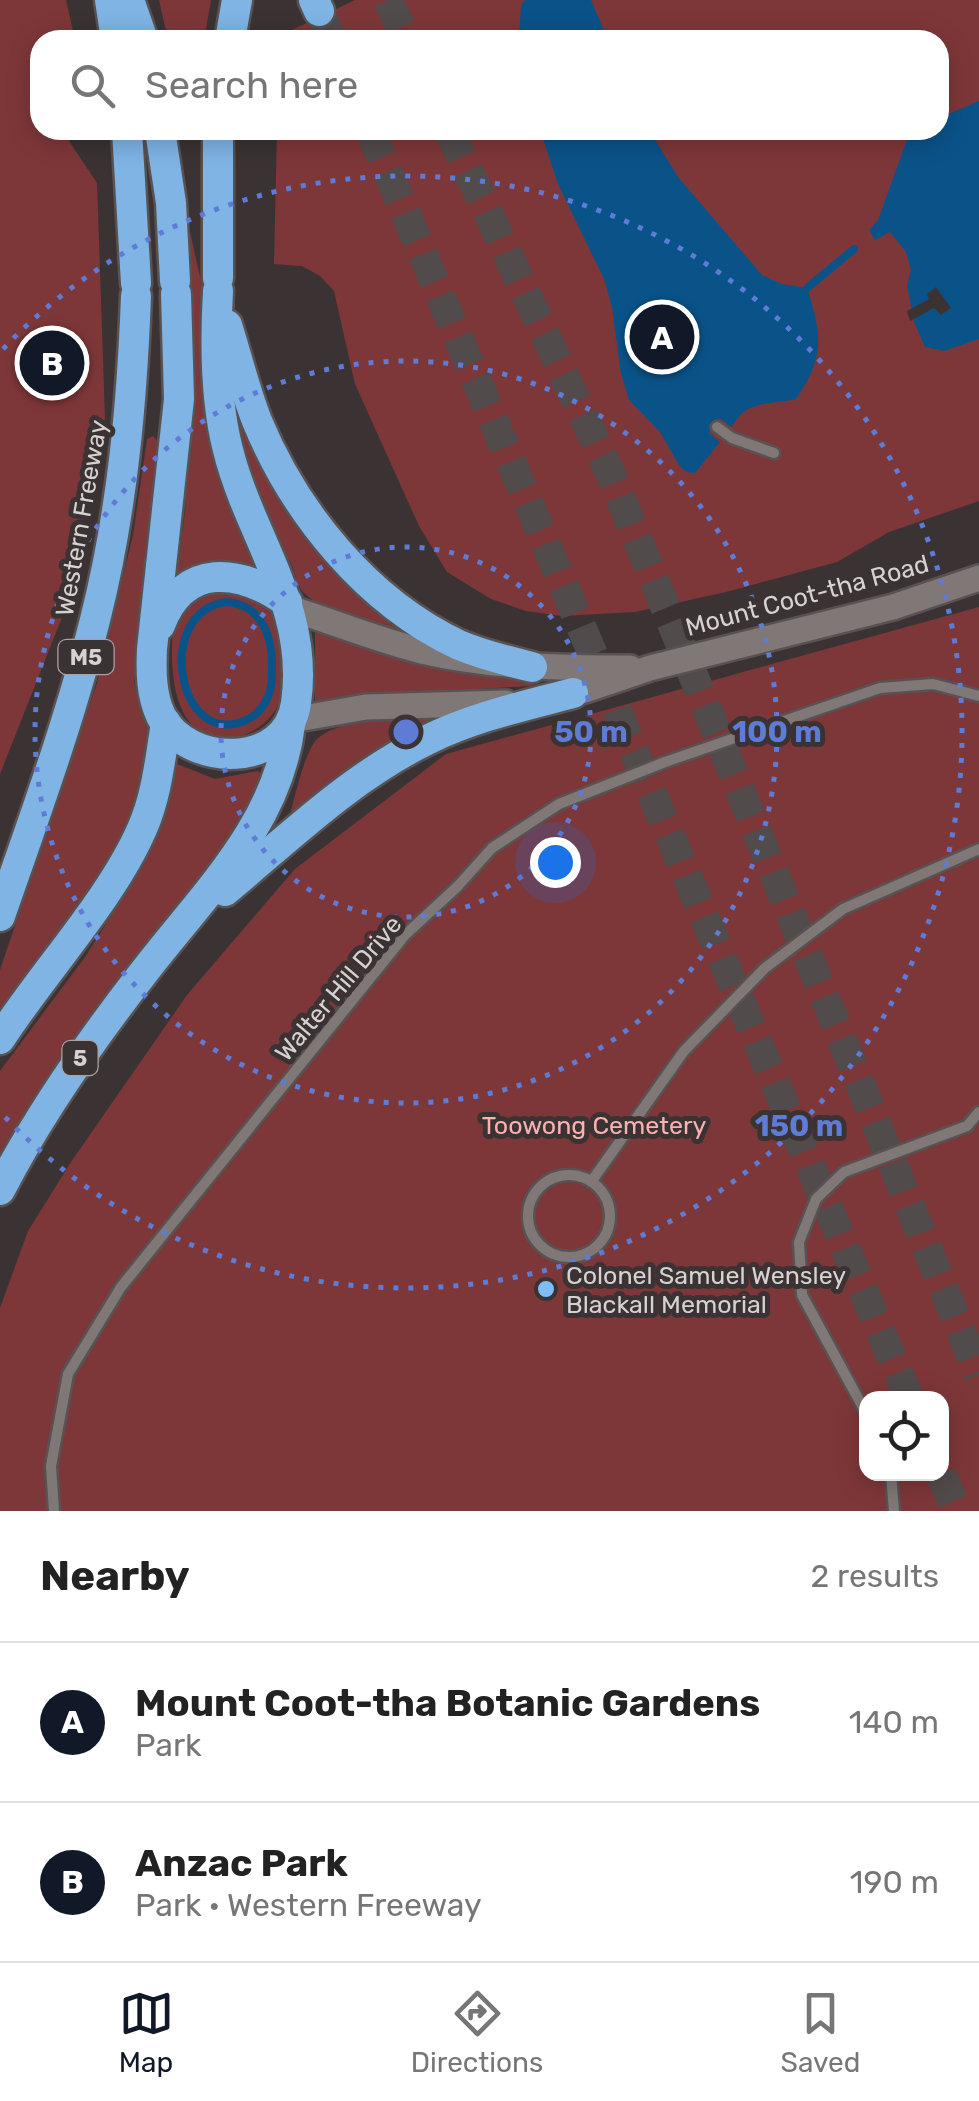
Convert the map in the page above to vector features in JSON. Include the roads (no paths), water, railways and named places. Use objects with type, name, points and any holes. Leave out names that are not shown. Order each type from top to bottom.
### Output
[{"type":"highway","points":[[110,0],[114,30]]},
{"type":"highway","points":[[129,0],[140,30]]},
{"type":"highway","points":[[232,30],[237,0]]},
{"type":"highway","name":"Western Freeway","points":[[0,916],[64,727],[96,616],[124,462],[136,289],[128,140]]},
{"type":"highway","points":[[161,140],[171,204],[179,399],[152,662],[155,698],[166,724],[193,748],[220,755],[257,748],[291,722]]},
{"type":"highway","points":[[218,140],[219,396],[228,450],[246,505],[288,605]]},
{"type":"highway","points":[[218,288],[257,420],[270,449],[311,517],[340,553],[369,583],[436,633],[478,653],[532,667]]},
{"type":"highway","points":[[152,662],[168,606],[200,580],[242,578],[260,584],[288,605]]},
{"type":"highway","name":"5","points":[[0,1190],[67,1077],[238,854],[261,818],[284,763],[297,697],[298,662],[288,605]]},
{"type":"highway","points":[[172,936],[314,814],[401,754],[464,724],[573,692]]},
{"type":"highway","points":[[0,1039],[136,841],[155,788],[166,724]]},
{"type":"main road","name":"Mount Coot-tha Road","points":[[291,722],[366,707],[510,703],[573,692],[650,668],[893,607],[979,578]]},
{"type":"main road","name":"Mount Coot-tha Road","points":[[288,605],[420,650],[459,659],[532,667],[650,668]]},
{"type":"lane","points":[[717,427],[732,438],[774,454]]},
{"type":"lane","name":"Walter Hill Drive","points":[[54,1511],[51,1466],[68,1374],[121,1286],[406,934],[492,848],[559,804],[665,762],[880,688],[933,684],[979,696]]},
{"type":"lane","points":[[591,1182],[684,1052],[765,968],[843,909],[979,849]]},
{"type":"lane","points":[[859,1400],[802,1295],[799,1242],[816,1199],[844,1172],[967,1126],[979,1112]]},
{"type":"lane","points":[[566,1175],[591,1182],[608,1204],[607,1231],[589,1252],[576,1257],[550,1253],[531,1234],[528,1208],[533,1195],[542,1185],[566,1175]]},
{"type":"lane","points":[[892,1481],[894,1511]]},
{"type":"water","points":[[525,0],[591,0],[604,30],[520,30],[521,5]]},
{"type":"water","points":[[979,101],[979,339],[944,351],[925,347],[914,322],[906,252],[890,232],[875,240],[869,230],[878,220],[907,140],[949,140],[949,114]]},
{"type":"water","points":[[543,140],[655,140],[678,177],[762,275],[782,284],[807,288],[818,345],[812,370],[796,399],[751,408],[732,427],[719,418],[709,433],[720,442],[695,473],[686,472],[660,432],[629,400],[604,279],[558,184]]},
{"type":"waterway","points":[[807,288],[854,249]]},
{"type":"waterway","points":[[226,602],[252,611],[260,620],[270,644],[272,671],[268,697],[259,711],[244,721],[221,724],[203,715],[190,698],[183,675],[182,651],[189,629],[203,611],[226,602]]},
{"type":"tunnel","points":[[388,0],[402,30]]},
{"type":"tunnel","points":[[319,11],[328,30]]},
{"type":"tunnel","points":[[374,140],[906,1391]]},
{"type":"tunnel","points":[[454,140],[613,479],[979,1375]]},
{"type":"tunnel","points":[[944,1481],[957,1511]]},
{"type":"place","name":"Mount Coot-tha Botanic Gardens","points":[[662,337]]},
{"type":"place","name":"Anzac Park","points":[[52,363]]},
{"type":"place","name":"Colonel Samuel Wensley Blackall Memorial","points":[[546,1289]]},
{"type":"park label","name":"Toowong Cemetery","points":[[594,1125]]}]
